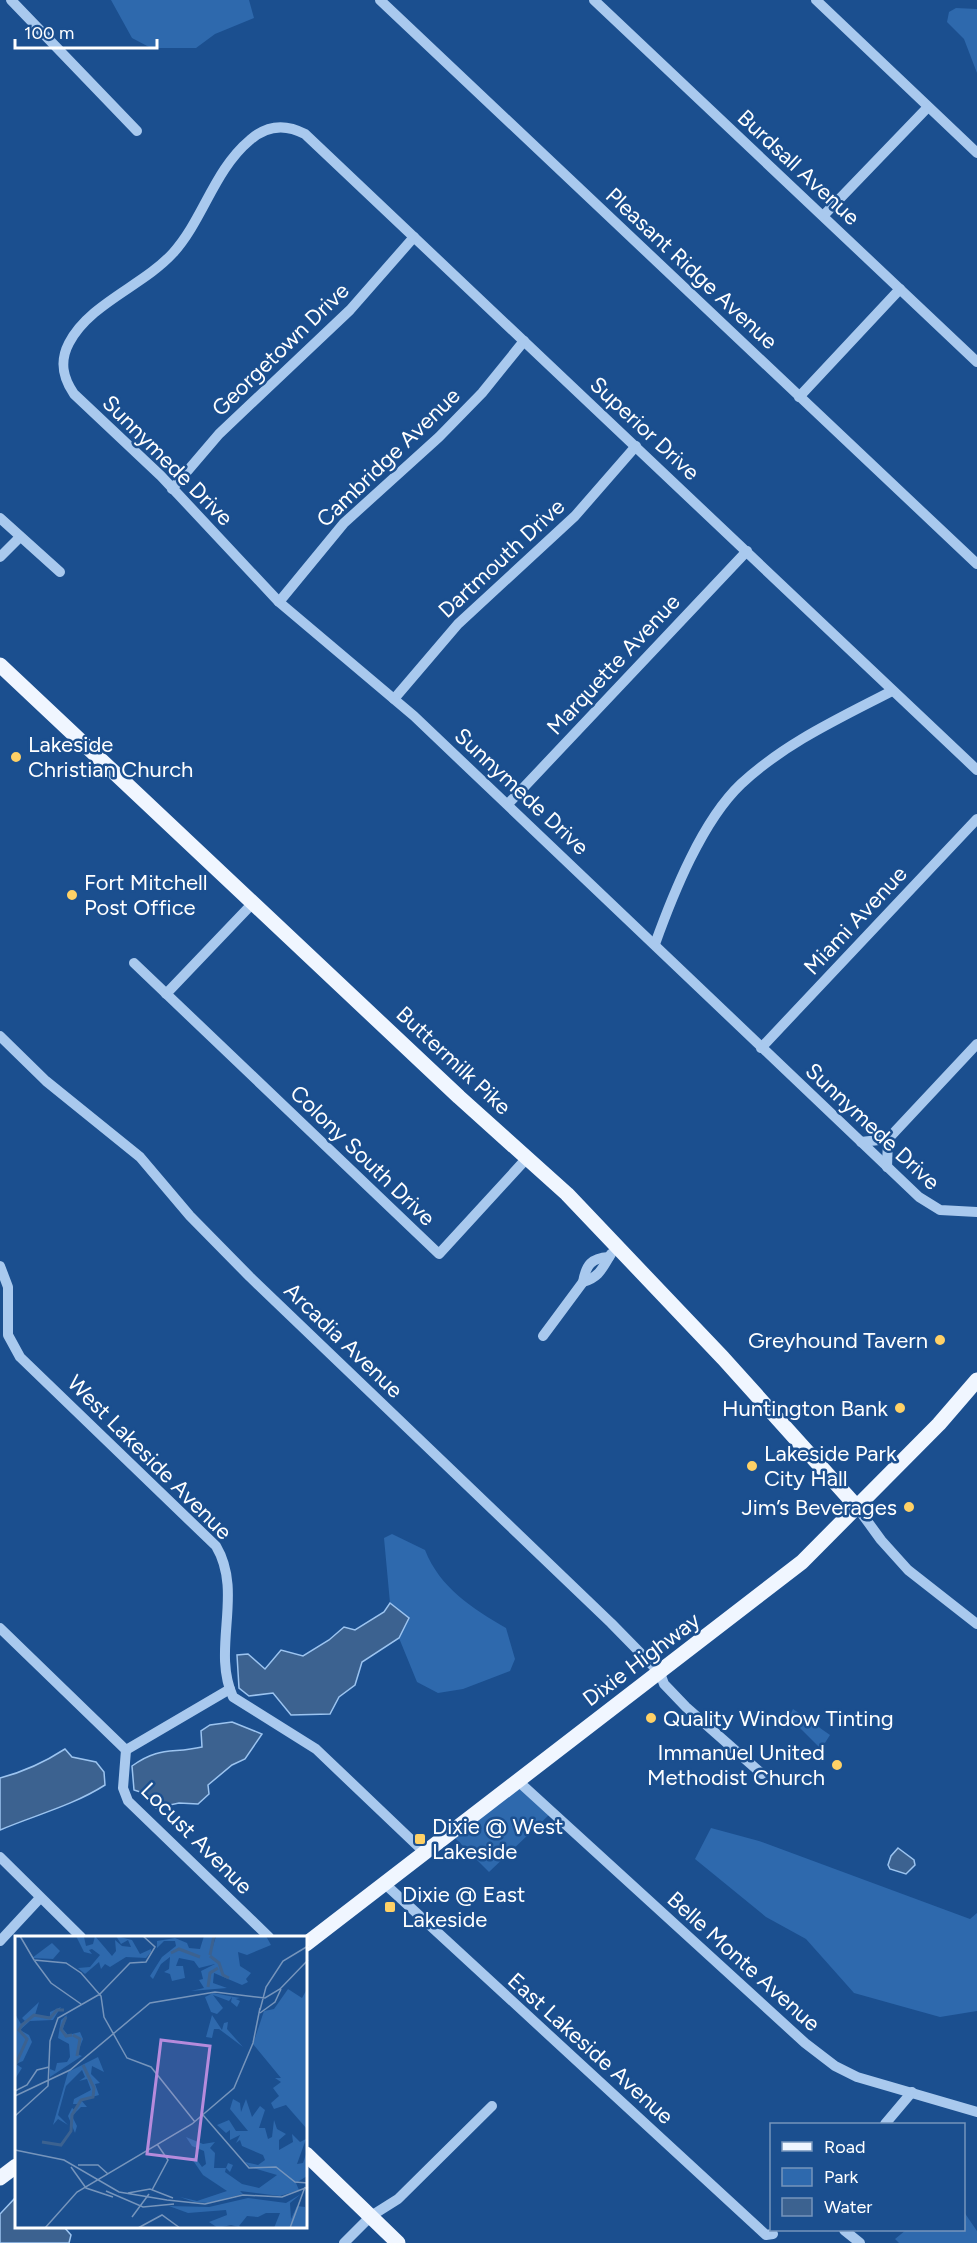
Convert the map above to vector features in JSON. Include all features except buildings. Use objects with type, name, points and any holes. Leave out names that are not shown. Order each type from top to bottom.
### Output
[{"type":"main road","name":"Buttermilk Pike","points":[[0,665],[527,1158],[613,1252],[794,1436],[857,1507]]},
{"type":"main road","name":"Dixie Highway","points":[[308,1942],[802,1562],[939,1424],[977,1380]]},
{"type":"main road","points":[[308,2156],[398,2243]]},
{"type":"main road","points":[[0,2178],[15,2167]]},
{"type":"street","points":[[11,0],[137,131]]},
{"type":"street","name":"Pleasant Ridge Avenue","points":[[380,0],[977,564]]},
{"type":"street","name":"Burdsall Avenue","points":[[594,0],[977,362]]},
{"type":"street","points":[[816,0],[977,153]]},
{"type":"street","points":[[824,215],[928,106]]},
{"type":"street","name":"Superior Drive","points":[[63,366],[70,341],[79,330],[109,302],[161,265],[177,248],[222,174],[249,140],[263,131],[279,127],[292,128],[305,134],[977,770]]},
{"type":"street","name":"Georgetown Drive","points":[[172,489],[248,404],[350,310],[414,237]]},
{"type":"street","points":[[799,397],[900,289]]},
{"type":"street","name":"Cambridge Avenue","points":[[279,602],[344,523],[482,393],[524,341]]},
{"type":"street","name":"Sunnymede Drive","points":[[63,366],[65,380],[74,394],[172,489],[279,602],[394,699],[508,804],[861,1143],[930,1206],[951,1213],[977,1212]]},
{"type":"street","name":"Dartmouth Drive","points":[[394,699],[458,624],[575,516],[636,446]]},
{"type":"street","points":[[0,518],[60,572]]},
{"type":"street","points":[[0,557],[20,537]]},
{"type":"street","name":"Marquette Avenue","points":[[508,804],[747,551]]},
{"type":"street","points":[[655,944],[694,854],[711,823],[740,786],[771,759],[806,736],[892,691]]},
{"type":"street","name":"Miami Avenue","points":[[761,1048],[977,819]]},
{"type":"street","points":[[166,994],[253,903]]},
{"type":"street","name":"Colony South Drive","points":[[134,963],[439,1254],[527,1158]]},
{"type":"street","name":"Arcadia Avenue","points":[[0,1036],[46,1081],[140,1157],[190,1216],[250,1277],[660,1673],[663,1684],[686,1707],[762,1774]]},
{"type":"street","points":[[861,1143],[888,1138],[977,1044]]},
{"type":"street","points":[[887,1167],[888,1138]]},
{"type":"street","points":[[543,1336],[584,1282],[585,1271],[591,1262],[613,1252]]},
{"type":"street","name":"West Lakeside Avenue","points":[[0,1266],[8,1287],[3,1314],[8,1335],[20,1357],[216,1545],[225,1562],[229,1591],[225,1655],[230,1689]]},
{"type":"street","points":[[857,1507],[881,1540],[908,1570],[977,1624]]},
{"type":"street","points":[[0,1630],[126,1750],[230,1689],[233,1697],[316,1749],[424,1852]]},
{"type":"street","name":"Locust Avenue","points":[[126,1750],[123,1788],[128,1801],[267,1936]]},
{"type":"street","name":"Belle Monte Avenue","points":[[518,1781],[805,2043],[835,2066],[857,2077],[977,2112]]},
{"type":"street","points":[[0,1857],[80,1936]]},
{"type":"street","name":"East Lakeside Avenue","points":[[385,1884],[766,2235],[775,2235]]},
{"type":"street","points":[[0,1941],[40,1898]]},
{"type":"street","points":[[886,2123],[912,2092]]},
{"type":"street","points":[[344,2243],[371,2216],[398,2199],[492,2106]]},
{"type":"street","points":[[846,2231],[860,2243]]},
{"type":"green space","points":[[111,0],[249,0],[254,18],[215,34],[196,48],[151,48],[132,38]]},
{"type":"green space","points":[[956,8],[977,9],[977,73],[964,39],[947,22],[949,12]]},
{"type":"green space","points":[[392,1534],[425,1550],[439,1575],[458,1596],[506,1628],[515,1659],[510,1671],[463,1689],[438,1693],[417,1682],[399,1638],[409,1618],[390,1603],[384,1538]]},
{"type":"green space","points":[[793,1709],[830,1735],[821,1749],[789,1717]]},
{"type":"green space","points":[[518,1781],[551,1813],[489,1872],[450,1833]]},
{"type":"green space","points":[[711,1828],[759,1841],[970,1919],[977,1913],[977,2011],[940,2017],[854,1993],[806,1939],[766,1917],[695,1859]]},
{"type":"green space","points":[[965,2213],[977,2231],[977,2243],[899,2243],[895,2239],[905,2231],[965,2231]]},
{"type":"water","points":[[390,1603],[409,1618],[399,1638],[362,1662],[355,1685],[339,1697],[330,1714],[291,1715],[273,1693],[249,1696],[239,1688],[237,1655],[248,1654],[265,1669],[281,1650],[303,1656],[329,1640],[344,1627],[355,1630],[384,1612]]},
{"type":"water","points":[[232,1722],[262,1734],[245,1759],[232,1765],[208,1785],[209,1794],[198,1804],[179,1803],[156,1808],[143,1793],[134,1790],[132,1766],[158,1753],[202,1747],[201,1731],[210,1725]]},
{"type":"water","points":[[65,1749],[72,1757],[96,1762],[104,1772],[105,1785],[67,1805],[0,1830],[0,1778],[34,1766]]},
{"type":"water","points":[[898,1848],[914,1860],[915,1865],[906,1874],[890,1869],[888,1865],[891,1856]]},
{"type":"water","points":[[15,2198],[15,2228],[65,2228],[71,2235],[69,2243],[0,2243],[0,2214]]},
{"type":"place","name":"Lakeside Christian Church","points":[[16,757]]},
{"type":"place","name":"Fort Mitchell Post Office","points":[[72,895]]},
{"type":"place","name":"Greyhound Tavern","points":[[940,1340]]},
{"type":"place","name":"Huntington Bank","points":[[900,1408]]},
{"type":"place","name":"Lakeside Park City Hall","points":[[752,1466]]},
{"type":"place","name":"Jim’s Beverages","points":[[909,1507]]},
{"type":"place","name":"Quality Window Tinting","points":[[651,1718]]},
{"type":"place","name":"Immanuel United Methodist Church","points":[[837,1765]]},
{"type":"place","name":"Dixie @ West Lakeside","points":[[420,1839]]},
{"type":"place","name":"Dixie @ East Lakeside","points":[[390,1907]]}]
